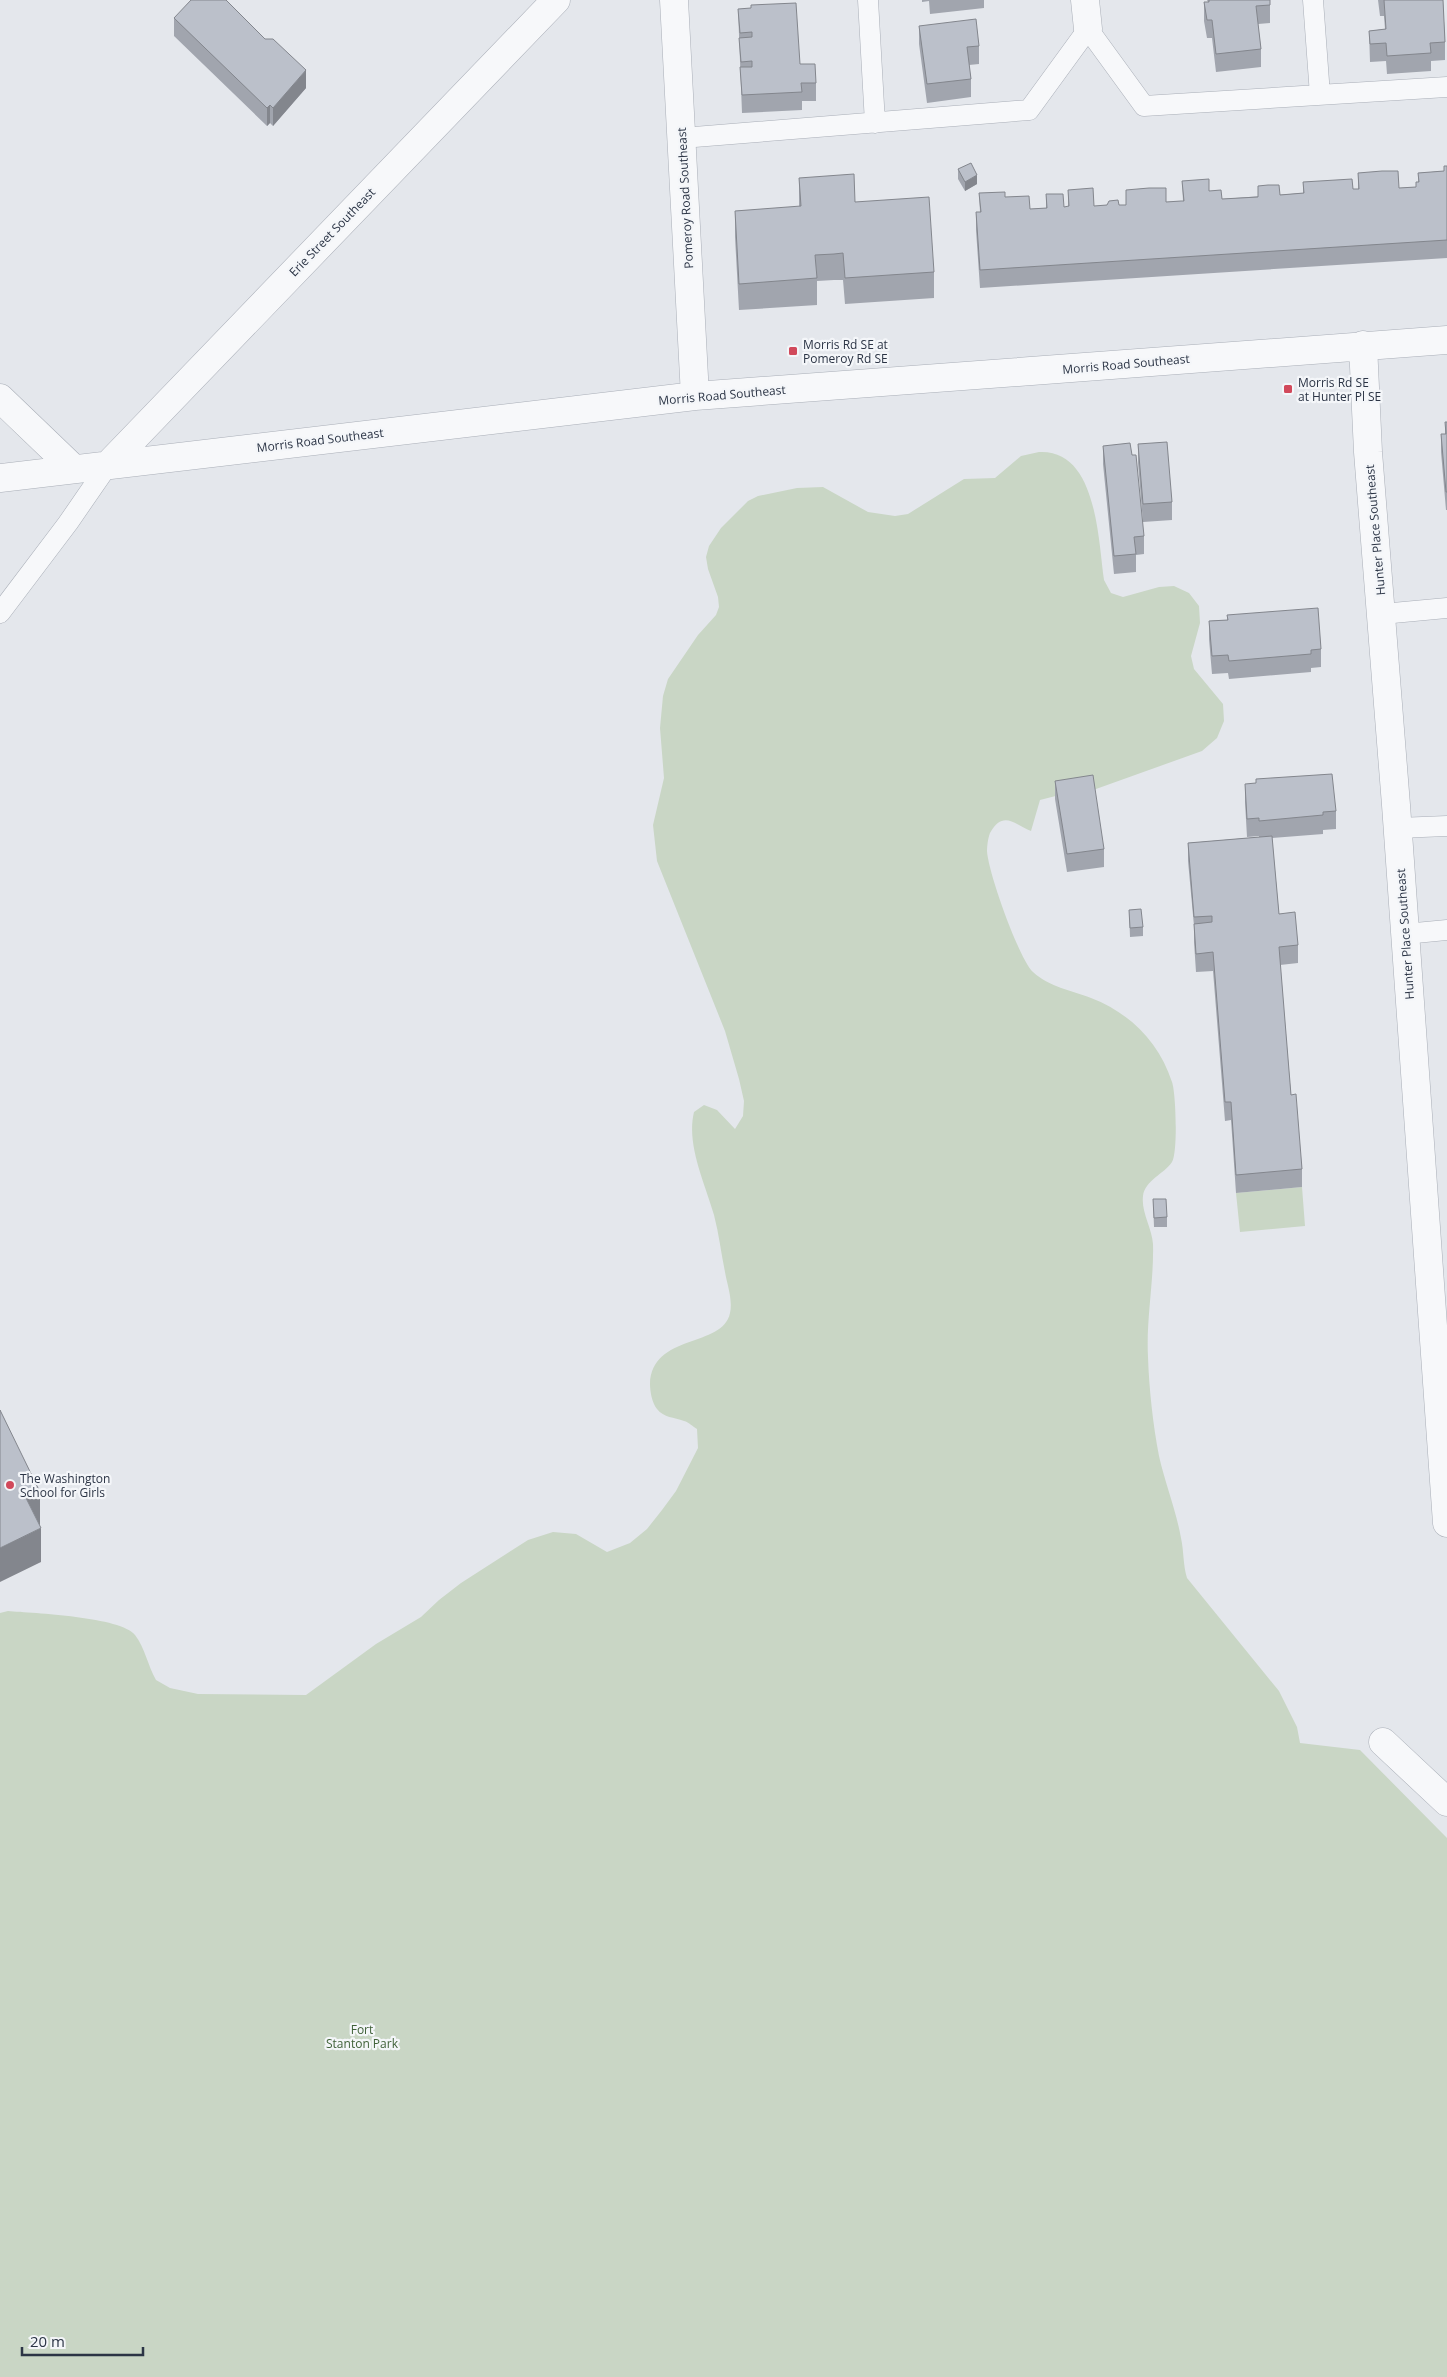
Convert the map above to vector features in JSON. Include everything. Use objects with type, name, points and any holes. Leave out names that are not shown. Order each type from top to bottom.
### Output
[{"type":"street","name":"Erie Street Southeast","points":[[108,465],[556,0]]},
{"type":"street","name":"Pomeroy Road Southeast","points":[[674,0],[695,396]]},
{"type":"street","points":[[1085,0],[1088,29]]},
{"type":"street","name":"Morris Road Southeast","points":[[0,478],[695,396],[1447,340]]},
{"type":"street","name":"Hunter Place Southeast","points":[[1363,345],[1368,452],[1382,614],[1405,934],[1441,1353],[1447,1523]]},
{"type":"street","points":[[0,398],[74,469]]},
{"type":"street","points":[[1383,1742],[1447,1802]]},
{"type":"lane","points":[[868,0],[874,123]]},
{"type":"lane","points":[[1313,0],[1320,95]]},
{"type":"lane","points":[[682,138],[1029,110],[1088,29],[1144,106],[1447,87]]},
{"type":"lane","points":[[0,613],[108,465]]},
{"type":"lane","points":[[1382,614],[1447,608]]},
{"type":"lane","points":[[1398,828],[1447,826]]},
{"type":"lane","points":[[1405,934],[1447,930]]},
{"type":"green space","name":"Fort Stanton Park","points":[[1039,452],[1058,455],[1073,465],[1083,480],[1091,499],[1096,521],[1104,580],[1111,593],[1123,597],[1159,587],[1174,586],[1189,593],[1199,606],[1200,623],[1191,656],[1194,669],[1223,704],[1224,721],[1217,738],[1202,751],[1096,789],[1079,790],[1040,800],[1031,831],[1014,822],[1004,820],[1000,822],[990,833],[987,844],[989,862],[998,895],[1013,934],[1020,951],[1033,972],[1053,985],[1105,1004],[1130,1021],[1151,1042],[1159,1054],[1172,1082],[1176,1122],[1174,1156],[1169,1166],[1151,1181],[1144,1190],[1143,1202],[1153,1244],[1148,1343],[1155,1432],[1159,1456],[1179,1528],[1187,1578],[1279,1691],[1297,1727],[1300,1743],[1360,1750],[1447,1838],[1447,2377],[0,2377],[0,1613],[8,1611],[76,1617],[113,1624],[127,1629],[138,1640],[156,1680],[170,1688],[198,1694],[306,1695],[376,1644],[421,1617],[461,1583],[528,1540],[553,1532],[576,1534],[607,1552],[630,1543],[647,1529],[676,1491],[698,1448],[697,1429],[686,1422],[663,1414],[655,1406],[650,1387],[654,1368],[662,1356],[674,1348],[715,1332],[725,1324],[731,1308],[716,1222],[694,1151],[692,1125],[694,1112],[704,1105],[717,1110],[735,1129],[743,1116],[744,1101],[725,1031],[657,861],[653,825],[664,778],[660,728],[663,696],[668,679],[698,635],[716,615],[719,607],[718,597],[708,569],[706,557],[709,546],[721,528],[748,501],[758,496],[797,488],[823,487],[868,512],[895,516],[908,514],[964,479],[995,478],[1021,456]]},
{"type":"green space","points":[[1302,1187],[1305,1226],[1240,1232],[1236,1193]]},
{"type":"building","points":[[191,0],[226,0],[265,39],[273,39],[306,70],[273,108],[270,105],[267,108],[174,18]]},
{"type":"building","points":[[1209,0],[1270,0],[1270,5],[1256,6],[1261,49],[1216,54],[1212,20],[1207,20],[1204,2],[1209,2]]},
{"type":"building","points":[[1384,0],[1443,0],[1445,42],[1430,43],[1431,53],[1387,56],[1386,43],[1370,44],[1369,31],[1386,29]]},
{"type":"building","points":[[796,3],[800,64],[815,64],[816,83],[801,83],[802,92],[742,95],[740,67],[752,67],[752,61],[741,62],[739,38],[752,37],[752,32],[740,33],[738,9],[751,8],[751,5]]},
{"type":"building","points":[[976,19],[979,46],[967,47],[971,79],[927,84],[919,26]]},
{"type":"building","points":[[971,163],[977,175],[965,182],[958,169]]},
{"type":"building","points":[[1444,166],[1447,166],[1447,240],[980,270],[976,212],[981,212],[979,193],[1005,192],[1005,197],[1029,196],[1030,209],[1047,208],[1046,194],[1063,194],[1064,207],[1069,206],[1068,190],[1093,188],[1094,206],[1107,205],[1109,201],[1118,200],[1119,205],[1126,205],[1126,190],[1166,188],[1166,202],[1184,201],[1182,181],[1209,179],[1209,191],[1221,190],[1222,199],[1258,197],[1258,186],[1268,185],[1279,185],[1280,195],[1304,193],[1303,182],[1352,179],[1353,189],[1359,189],[1358,173],[1382,171],[1398,171],[1399,188],[1416,187],[1416,182],[1419,182],[1418,173],[1444,171]]},
{"type":"building","points":[[854,174],[855,202],[929,197],[934,272],[845,278],[843,253],[815,255],[817,278],[739,284],[735,211],[801,206],[799,178]]},
{"type":"building","points":[[1445,422],[1447,422],[1447,492],[1441,434],[1446,434]]},
{"type":"building","points":[[1167,442],[1172,502],[1143,504],[1138,444]]},
{"type":"building","points":[[1130,443],[1132,455],[1136,455],[1144,536],[1134,537],[1136,554],[1114,556],[1103,446]]},
{"type":"building","points":[[1318,608],[1321,649],[1311,650],[1311,654],[1229,661],[1228,655],[1212,656],[1209,621],[1228,620],[1227,615]]},
{"type":"building","points":[[1332,774],[1336,811],[1323,812],[1323,815],[1259,821],[1259,818],[1247,819],[1245,784],[1256,783],[1256,779]]},
{"type":"building","points":[[1093,775],[1104,849],[1067,854],[1055,781]]},
{"type":"building","points":[[1272,836],[1279,914],[1295,912],[1298,945],[1279,947],[1291,1095],[1296,1094],[1302,1169],[1236,1175],[1231,1102],[1225,1102],[1213,952],[1196,954],[1194,924],[1212,922],[1212,916],[1194,917],[1188,843]]},
{"type":"building","points":[[1141,909],[1143,927],[1130,928],[1129,910]]},
{"type":"building","points":[[1153,1199],[1166,1199],[1167,1217],[1154,1218]]},
{"type":"building","name":"The Washington School for Girls","points":[[0,1410],[40,1492],[26,1498],[41,1528],[0,1548]]},
{"type":"place","name":"Morris Rd SE at Pomeroy Rd SE","points":[[793,351]]},
{"type":"place","name":"Morris Rd SE at Hunter Pl SE","points":[[1288,389]]},
{"type":"place","name":"The Washington School for Girls","points":[[10,1485]]}]
